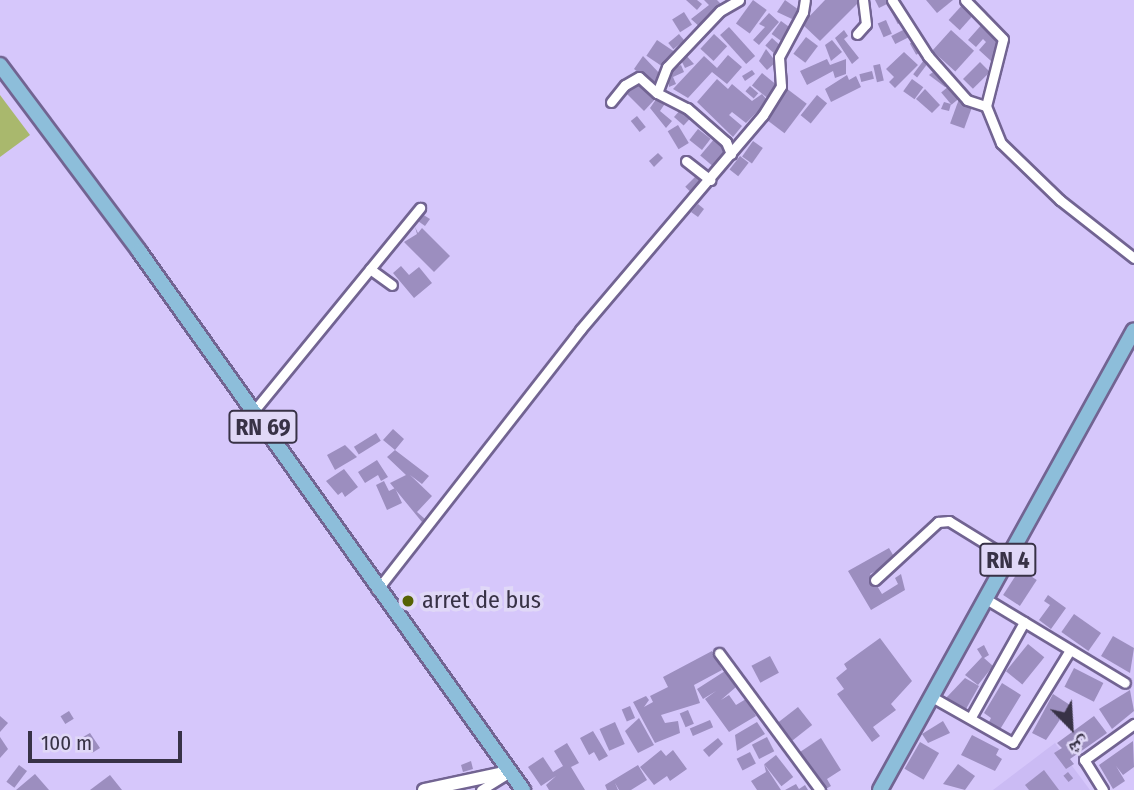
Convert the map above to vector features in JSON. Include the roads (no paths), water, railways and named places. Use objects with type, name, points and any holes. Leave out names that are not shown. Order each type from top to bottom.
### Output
[{"type":"main road","name":"RN 69","points":[[3,75],[253,412],[377,590],[523,790]]},
{"type":"main road","name":"RN 4","points":[[880,790],[1134,330]]},
{"type":"main road","points":[[424,790],[509,772]]},
{"type":"street","points":[[657,93],[667,67],[720,11],[739,0]]},
{"type":"street","points":[[377,590],[580,330],[732,155],[781,86],[779,57],[803,12],[805,0]]},
{"type":"street","points":[[857,34],[866,24],[863,0]]},
{"type":"street","points":[[892,0],[943,74],[967,100],[986,106]]},
{"type":"street","points":[[965,0],[1003,39],[986,106],[992,128],[1011,157],[1134,258]]},
{"type":"street","points":[[611,102],[625,85],[639,77],[657,93],[687,108],[726,142],[732,155]]},
{"type":"street","points":[[686,161],[710,180]]},
{"type":"street","points":[[253,412],[420,208]]},
{"type":"street","points":[[370,269],[392,285]]},
{"type":"street","points":[[875,580],[938,522],[949,521],[1009,558]]},
{"type":"street","points":[[986,599],[1125,683]]},
{"type":"street","points":[[971,718],[1024,622]]},
{"type":"street","points":[[932,697],[1013,743],[1070,650]]},
{"type":"street","points":[[719,653],[820,790]]},
{"type":"street","points":[[1103,790],[1084,760],[1134,724]]},
{"type":"street","points":[[481,790],[509,772]]},
{"type":"place","name":"arret de bus","points":[[408,601]]}]
